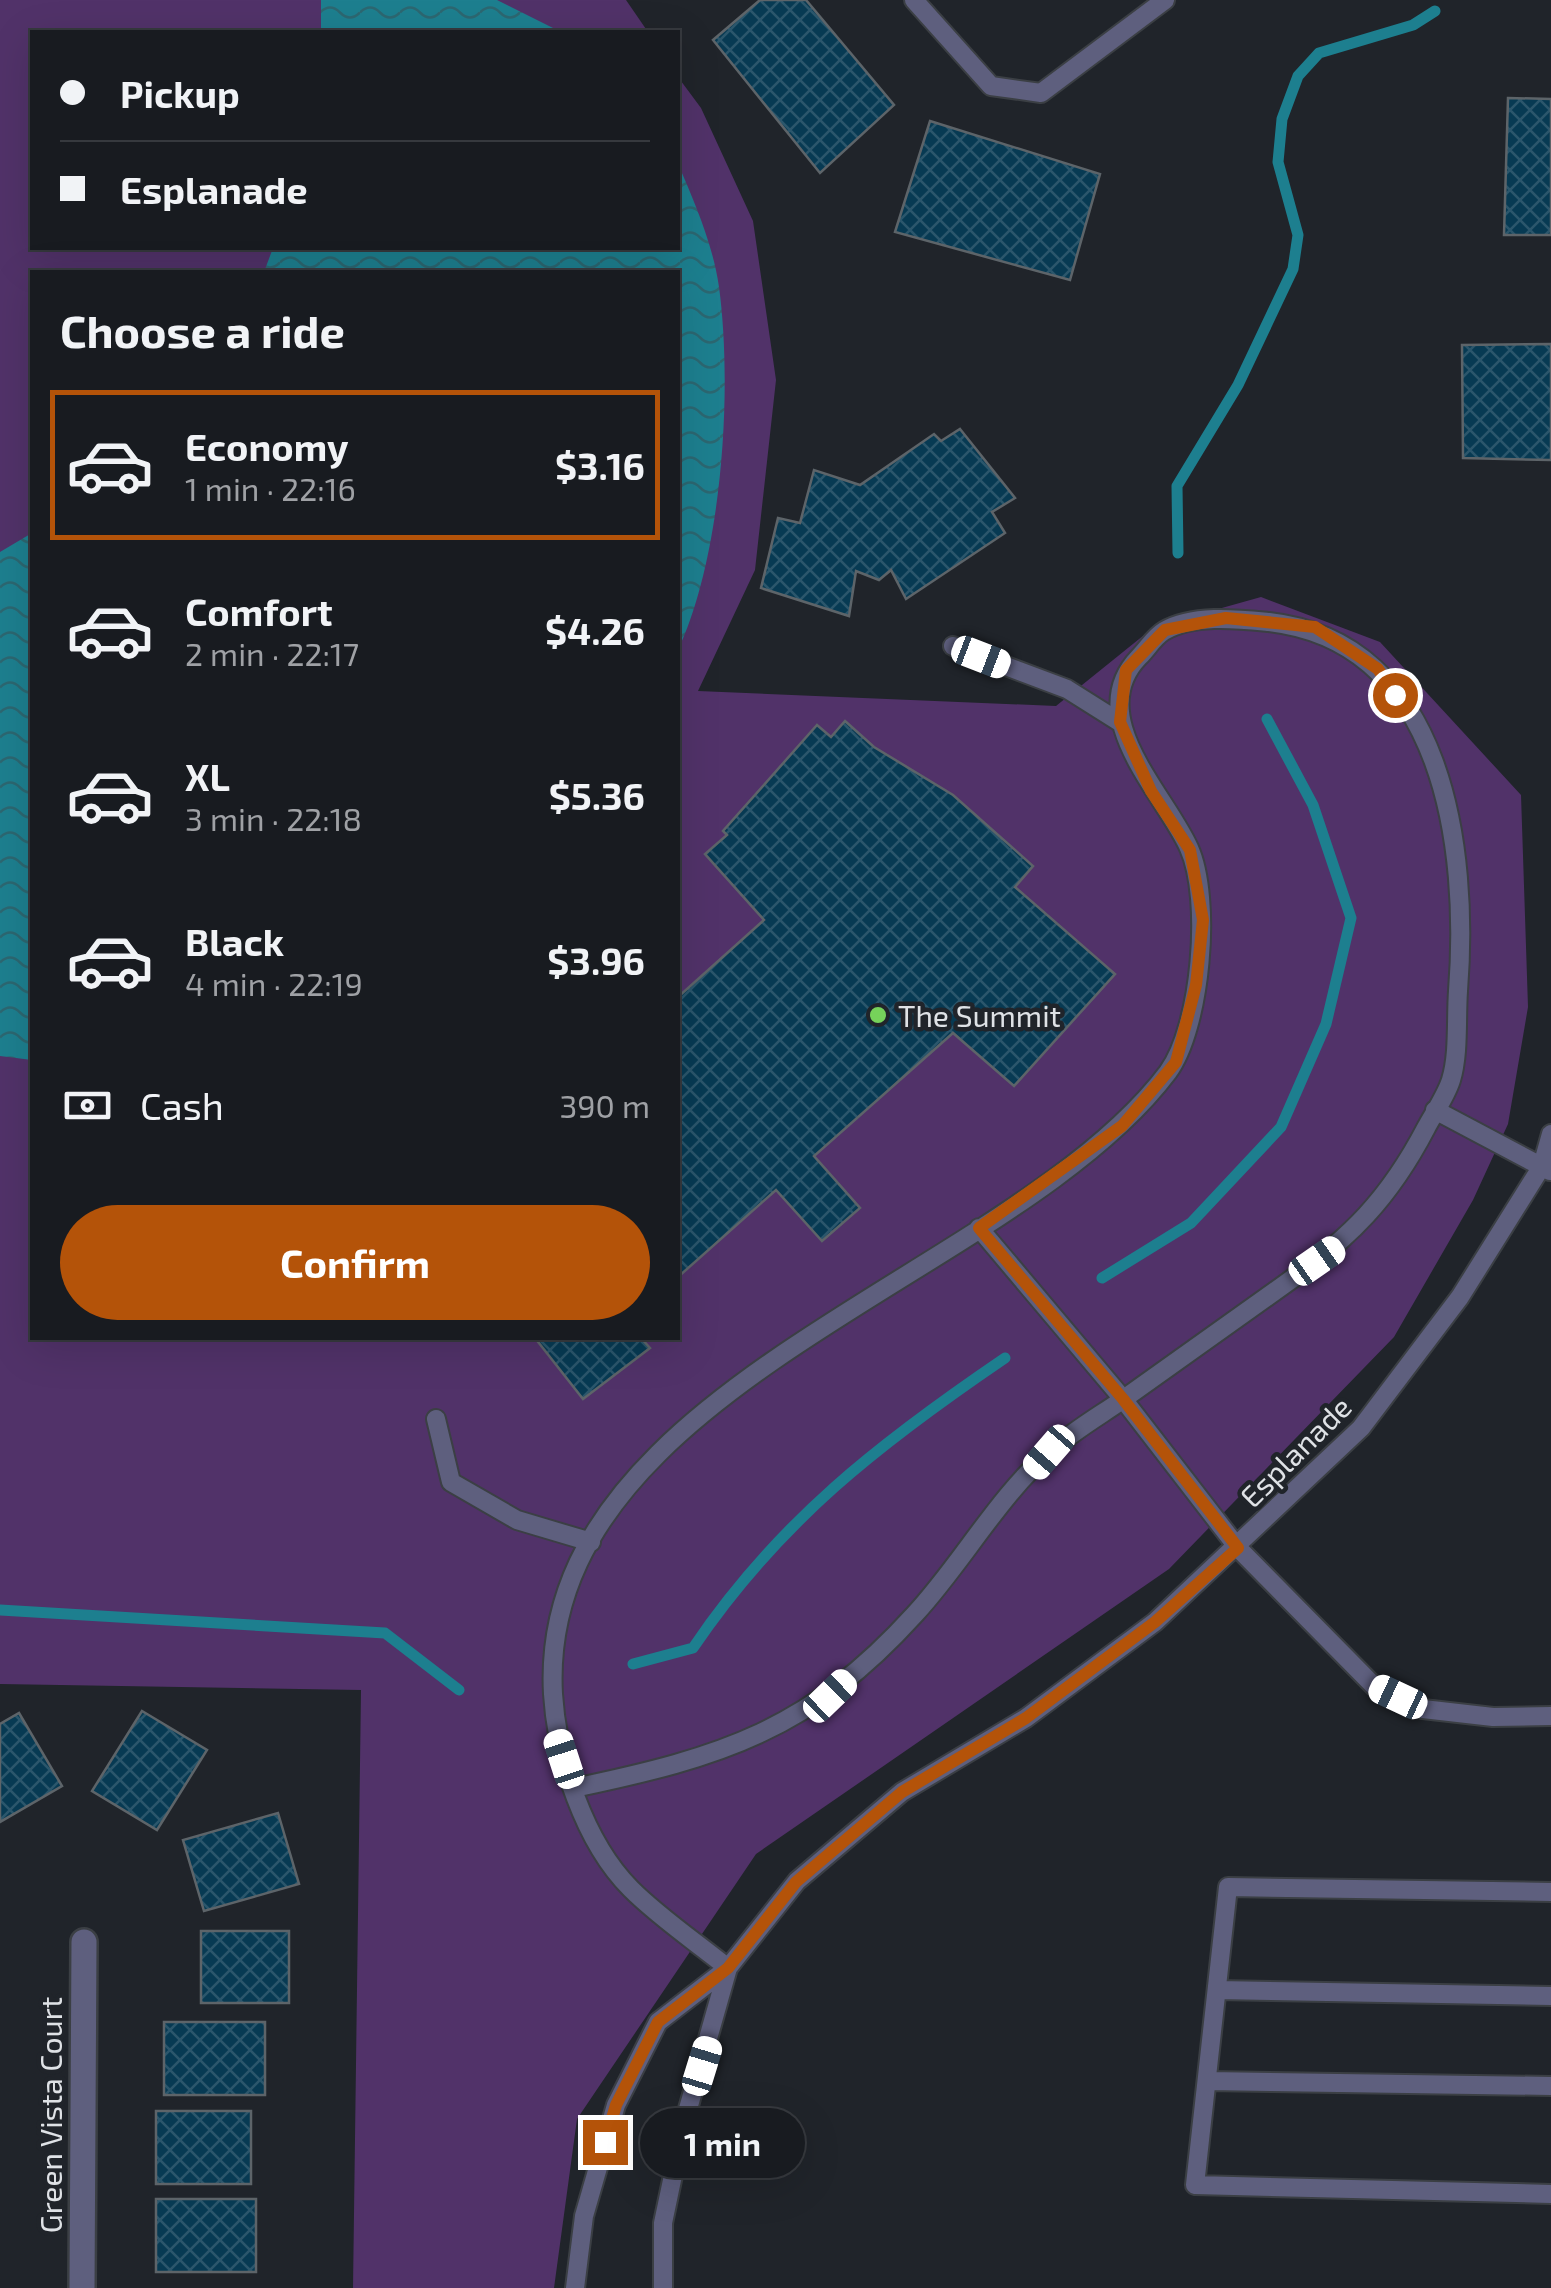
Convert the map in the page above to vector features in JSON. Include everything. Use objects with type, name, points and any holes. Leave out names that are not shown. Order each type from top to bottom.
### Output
[{"type":"street","name":"Green Vista Court","points":[[82,2288],[84,1942]]},
{"type":"lane","points":[[914,0],[991,86],[1041,93],[1165,0]]},
{"type":"lane","points":[[574,1788],[737,1747],[830,1696],[916,1613],[1049,1452],[1349,1238],[1403,1173],[1451,1080],[1463,928],[1454,825],[1430,748],[1378,669],[1315,627],[1226,618],[1165,630],[1126,670],[1120,722],[1151,791],[1190,850],[1203,920],[1196,985],[1176,1062],[1122,1126],[979,1228],[806,1338],[670,1442],[616,1501],[570,1579],[552,1660],[555,1730],[574,1788],[604,1855],[628,1887],[728,1968]]},
{"type":"lane","points":[[953,646],[1067,689],[1120,722]]},
{"type":"lane","points":[[1435,1110],[1546,1169]]},
{"type":"lane","name":"Esplanade","points":[[575,2288],[584,2216],[616,2105],[658,2022],[728,1968],[796,1882],[902,1792],[1026,1718],[1155,1622],[1238,1548],[1361,1428],[1460,1296],[1546,1169],[1551,1134]]},
{"type":"lane","points":[[979,1228],[1123,1399],[1238,1548],[1374,1686],[1423,1709],[1493,1717],[1551,1716]]},
{"type":"lane","points":[[436,1419],[450,1482],[518,1520],[591,1542]]},
{"type":"lane","points":[[1551,1892],[1228,1887],[1195,2185],[1551,2194]]},
{"type":"lane","name":"Esplanade","points":[[663,2288],[663,2222],[684,2123],[728,1968]]},
{"type":"lane","points":[[1216,1990],[1551,1996]]},
{"type":"lane","points":[[1207,2080],[1551,2086]]},
{"type":"shaded area","points":[[0,0],[626,0],[647,30],[30,30],[30,250],[680,250],[680,80],[701,108],[753,221],[776,380],[755,570],[698,691],[1056,706],[1154,627],[1261,597],[1380,642],[1521,795],[1528,1007],[1508,1124],[1473,1200],[1394,1337],[1169,1569],[756,1854],[577,2119],[554,2288],[353,2288],[361,1690],[0,1684]]},
{"type":"water","points":[[321,0],[497,0],[557,30],[321,30]]},
{"type":"water","points":[[680,169],[703,224],[716,271],[725,374],[714,521],[693,612],[680,645],[680,270],[265,270],[272,250],[680,250]]},
{"type":"water","points":[[30,534],[30,1060],[0,1056],[0,552]]},
{"type":"building","points":[[760,0],[806,0],[894,105],[820,173],[713,40]]},
{"type":"building","points":[[1508,98],[1551,99],[1551,235],[1504,235]]},
{"type":"building","points":[[930,121],[1100,174],[1070,280],[895,232]]},
{"type":"building","points":[[1551,344],[1551,460],[1463,458],[1462,345]]},
{"type":"building","points":[[960,429],[1015,498],[992,512],[1005,533],[906,599],[891,570],[879,580],[856,571],[849,616],[761,588],[778,518],[800,523],[814,470],[860,485],[934,434],[941,441]]},
{"type":"building","name":"The Summit","points":[[845,721],[874,747],[953,795],[1033,866],[1015,887],[1115,974],[1014,1086],[953,1033],[814,1156],[860,1208],[822,1241],[776,1190],[680,1275],[680,995],[764,920],[705,854],[727,835],[723,831],[817,725],[831,737]]},
{"type":"building","points":[[537,1340],[643,1340],[650,1348],[583,1399]]},
{"type":"building","points":[[142,1711],[207,1750],[157,1830],[92,1791]]},
{"type":"building","points":[[19,1713],[62,1786],[0,1822],[0,1724]]},
{"type":"building","points":[[278,1813],[299,1884],[204,1911],[183,1840]]},
{"type":"building","points":[[201,1931],[289,1931],[289,2003],[201,2003]]},
{"type":"building","points":[[164,2022],[265,2022],[265,2095],[164,2095]]},
{"type":"building","points":[[156,2111],[251,2111],[251,2184],[156,2184]]},
{"type":"building","points":[[156,2199],[256,2199],[256,2272],[156,2272]]},
{"type":"waterway","points":[[1178,553],[1177,486],[1238,385],[1293,269],[1298,235],[1278,162],[1282,119],[1298,76],[1319,53],[1413,25],[1435,11]]},
{"type":"waterway","points":[[1102,1278],[1191,1223],[1281,1127],[1326,1024],[1351,918],[1313,805],[1267,719]]},
{"type":"waterway","points":[[633,1664],[693,1648],[760,1561],[834,1487],[916,1421],[1005,1358]]},
{"type":"waterway","points":[[0,1610],[385,1633],[459,1690]]},
{"type":"place","name":"The Summit","points":[[878,1015]]},
{"type":"route","points":[[605,2142],[616,2105],[658,2022],[728,1968],[796,1882],[902,1792],[1026,1718],[1155,1622],[1238,1548],[1123,1399],[979,1228],[1122,1126],[1176,1062],[1196,985],[1203,920],[1190,850],[1151,791],[1120,722],[1126,670],[1165,630],[1226,618],[1315,627],[1378,669],[1395,695]]}]
